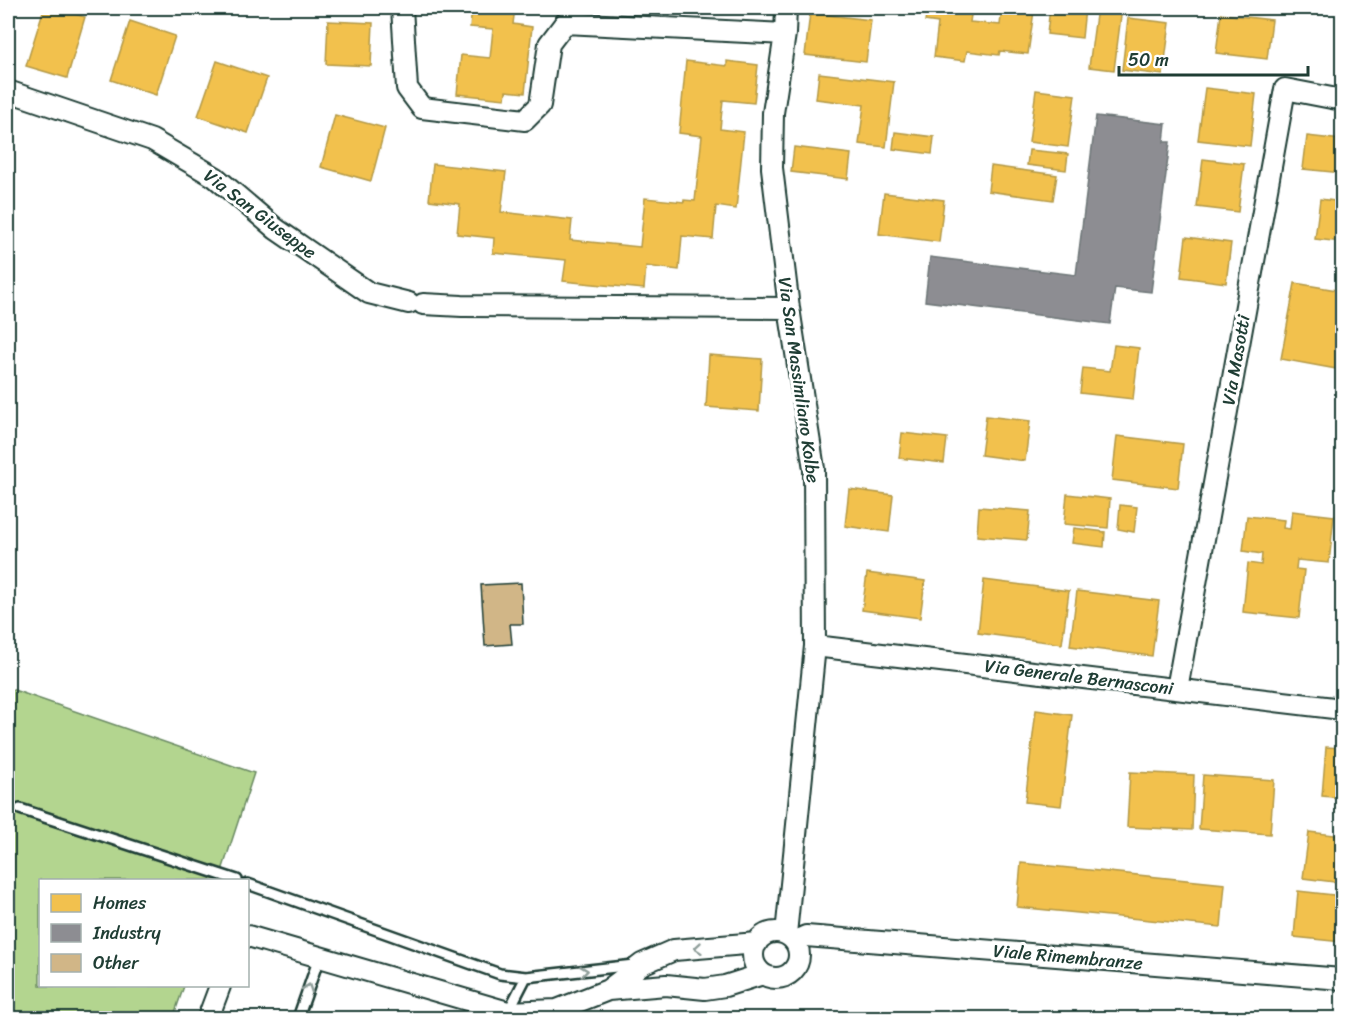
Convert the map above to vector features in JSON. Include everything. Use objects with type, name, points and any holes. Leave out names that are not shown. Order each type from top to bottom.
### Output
[{"type":"street","points":[[402,8],[407,88],[422,108],[525,120],[540,105],[549,44],[566,15],[784,34]]},
{"type":"street","name":"Via San Massimliano Kolbe","points":[[786,8],[773,113],[772,168],[789,308],[814,469],[815,646],[790,937]]},
{"type":"street","name":"Via Masotti","points":[[1177,689],[1285,89],[1342,100]]},
{"type":"street","name":"Via San Giuseppe","points":[[8,91],[152,140],[215,177],[276,229],[369,293],[416,303],[474,306],[789,308]]},
{"type":"street","name":"Via Generale Bernasconi","points":[[815,646],[1342,709]]},
{"type":"street","points":[[779,932],[790,937],[800,951],[797,966],[792,972],[778,979],[770,978],[757,969],[753,954],[757,943],[764,935],[779,932]]},
{"type":"street","points":[[249,936],[508,1012],[556,1014],[608,990],[642,964],[674,950],[757,943]]},
{"type":"street","name":"Viale Rimembranze","points":[[790,937],[806,936],[1342,979]]},
{"type":"street","points":[[608,990],[666,985],[705,989],[725,986],[763,974]]},
{"type":"street","points":[[208,1018],[220,987]]},
{"type":"lane","points":[[20,808],[234,879]]},
{"type":"lane","points":[[249,884],[500,974],[526,977],[642,964]]},
{"type":"lane","points":[[298,1018],[319,958]]},
{"type":"lane","points":[[508,1012],[526,977]]},
{"type":"green space","points":[[8,688],[254,773],[219,879],[39,879],[39,987],[184,987],[173,1018],[8,1018]]},
{"type":"building: Homes","points":[[44,8],[54,8],[85,17],[67,78],[26,66]]},
{"type":"building: Homes","points":[[472,8],[515,8],[513,24],[532,27],[525,93],[506,91],[505,99],[457,94],[461,55],[490,58],[493,29],[470,27]]},
{"type":"building: Homes","points":[[709,8],[759,8],[759,11]]},
{"type":"building: Homes","points":[[927,8],[972,8],[970,22],[1000,25],[1002,8],[1034,11],[1028,54],[1000,51],[999,55],[967,51],[965,61],[934,57],[938,23],[925,21]]},
{"type":"building: Homes","points":[[1050,8],[1085,8],[1082,38],[1047,34]]},
{"type":"building: Homes","points":[[1097,8],[1122,8],[1114,70],[1089,67]]},
{"type":"building: Homes","points":[[810,13],[871,20],[866,62],[805,55]]},
{"type":"building: Homes","points":[[1221,14],[1272,20],[1267,59],[1216,53]]},
{"type":"building: Homes","points":[[1128,18],[1170,23],[1163,75],[1122,70]]},
{"type":"building: Homes","points":[[130,21],[175,36],[156,95],[111,80]]},
{"type":"building: Homes","points":[[328,21],[373,23],[371,66],[326,64]]},
{"type":"building: Homes","points":[[217,61],[267,78],[248,133],[198,116]]},
{"type":"building: Homes","points":[[686,61],[727,66],[727,61],[758,65],[754,103],[723,100],[720,129],[744,132],[736,209],[716,206],[713,239],[682,236],[679,270],[646,266],[644,289],[563,281],[566,260],[493,253],[494,238],[457,234],[460,204],[429,200],[433,164],[506,172],[501,212],[572,220],[570,240],[640,247],[645,198],[695,201],[702,136],[679,133]]},
{"type":"building: Homes","points":[[819,73],[894,82],[886,147],[859,144],[864,105],[816,99]]},
{"type":"building: Homes","points":[[1205,88],[1256,94],[1250,146],[1198,140]]},
{"type":"building: Homes","points":[[1036,90],[1075,95],[1068,147],[1029,142]]},
{"type":"building: Homes","points":[[335,115],[385,128],[371,181],[321,167]]},
{"type":"building: Homes","points":[[895,132],[934,137],[932,154],[893,149]]},
{"type":"building: Homes","points":[[1307,136],[1342,140],[1342,173],[1303,169]]},
{"type":"building: Homes","points":[[794,147],[851,154],[848,179],[791,172]]},
{"type":"building: Homes","points":[[1029,150],[1068,154],[1066,170],[1027,165]]},
{"type":"building: Homes","points":[[1203,159],[1244,164],[1238,212],[1197,207]]},
{"type":"building: Homes","points":[[991,166],[1057,175],[1053,200],[988,191]]},
{"type":"building: Homes","points":[[884,193],[944,200],[939,242],[879,234]]},
{"type":"building: Homes","points":[[1320,199],[1342,202],[1342,242],[1315,239]]},
{"type":"building: Homes","points":[[1186,237],[1231,243],[1226,283],[1181,277]]},
{"type":"building: Homes","points":[[1295,283],[1342,291],[1342,370],[1281,359]]},
{"type":"building: Homes","points":[[1114,345],[1139,348],[1133,399],[1080,393],[1083,368],[1110,371]]},
{"type":"building: Homes","points":[[709,355],[762,359],[759,411],[706,407]]},
{"type":"building: Homes","points":[[986,416],[1030,421],[1025,461],[981,455]]},
{"type":"building: Homes","points":[[902,433],[947,438],[944,463],[899,458]]},
{"type":"building: Homes","points":[[1117,436],[1183,444],[1178,488],[1112,480]]},
{"type":"building: Homes","points":[[849,489],[893,495],[889,532],[845,526]]},
{"type":"building: Homes","points":[[1067,494],[1110,499],[1108,528],[1064,524]]},
{"type":"building: Homes","points":[[1120,505],[1137,507],[1134,532],[1118,529]]},
{"type":"building: Homes","points":[[979,507],[1030,511],[1027,540],[977,536]]},
{"type":"building: Homes","points":[[1292,511],[1334,516],[1329,563],[1297,560],[1296,569],[1304,570],[1299,618],[1243,612],[1248,563],[1261,565],[1262,554],[1243,551],[1247,516],[1284,520],[1283,528],[1290,529]]},
{"type":"building: Homes","points":[[1074,528],[1105,532],[1104,547],[1072,543]]},
{"type":"building: Homes","points":[[867,573],[925,581],[920,618],[862,610]]},
{"type":"building: Homes","points":[[984,580],[1069,591],[1062,644],[978,633]]},
{"type":"building: Homes","points":[[1077,591],[1159,601],[1152,656],[1070,646]]},
{"type":"building: Homes","points":[[1036,710],[1072,715],[1061,806],[1025,802]]},
{"type":"building: Homes","points":[[1326,747],[1342,748],[1342,798],[1322,796]]},
{"type":"building: Homes","points":[[1130,772],[1194,775],[1192,830],[1127,827]]},
{"type":"building: Homes","points":[[1203,775],[1274,780],[1270,834],[1199,829]]},
{"type":"building: Homes","points":[[1309,832],[1342,836],[1342,883],[1303,878]]},
{"type":"building: Homes","points":[[1021,863],[1225,884],[1221,927],[1017,907]]},
{"type":"building: Homes","points":[[1298,891],[1342,896],[1342,942],[1294,937]]},
{"type":"building: Industry","points":[[1096,116],[1166,124],[1164,142],[1170,142],[1151,292],[1115,288],[1110,324],[925,301],[930,257],[1076,275]]},
{"type":"building: Other","points":[[521,583],[523,624],[510,624],[512,644],[485,646],[481,585]]}]
